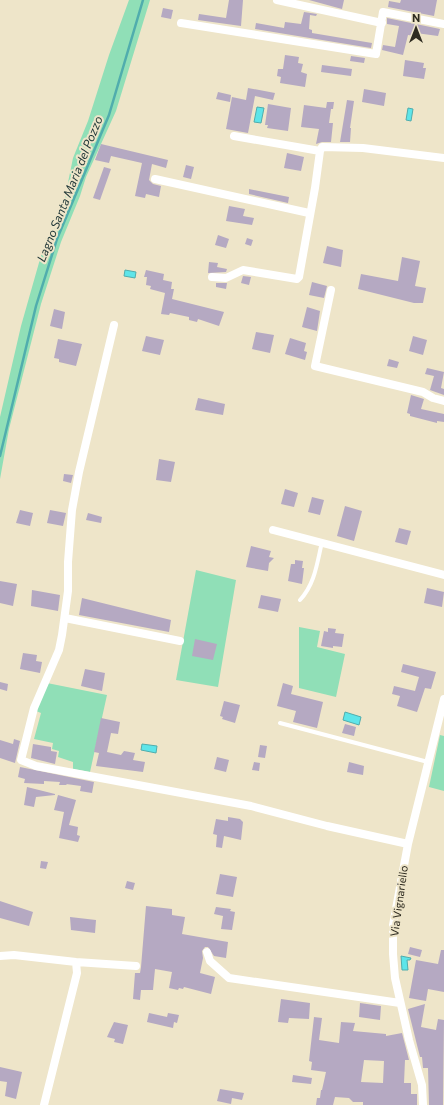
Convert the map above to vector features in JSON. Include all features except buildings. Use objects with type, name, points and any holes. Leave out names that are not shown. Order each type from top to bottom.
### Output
[{"type":"street","points":[[277,0],[382,23]]},
{"type":"street","points":[[180,23],[376,54],[383,12],[444,24]]},
{"type":"street","points":[[234,136],[320,151]]},
{"type":"street","points":[[212,277],[226,278],[243,270],[297,279],[299,277],[320,151],[322,147],[363,148],[444,158]]},
{"type":"street","points":[[155,179],[310,214]]},
{"type":"street","points":[[331,290],[314,366],[423,392],[432,398],[444,401]]},
{"type":"street","points":[[114,325],[79,472],[72,510],[68,562],[68,591],[59,650],[42,688],[30,722],[20,755],[21,760],[23,762],[251,806],[327,826],[408,844]]},
{"type":"street","points":[[274,530],[444,575]]},
{"type":"street","points":[[65,618],[180,641]]},
{"type":"street","name":"Via Vignariello","points":[[423,1105],[422,1085],[400,1003],[395,978],[392,954],[393,925],[408,844],[444,698]]},
{"type":"street","points":[[207,952],[210,961],[229,978],[400,1003]]},
{"type":"street","points":[[0,956],[33,956],[76,962],[136,966]]},
{"type":"street","points":[[44,1105],[76,979],[76,962]]},
{"type":"lane","points":[[300,600],[308,591],[312,583],[322,542]]},
{"type":"lane","points":[[280,723],[428,762]]},
{"type":"green space","points":[[129,0],[150,0],[116,111],[86,177],[80,196],[61,242],[41,304],[9,429],[0,479],[0,417],[21,326],[46,238],[51,239],[64,202],[73,158],[88,121],[109,55]]},
{"type":"green space","points":[[196,570],[236,580],[218,687],[176,680]]},
{"type":"green space","points":[[299,627],[320,631],[317,647],[345,654],[336,697],[299,688]]},
{"type":"green space","points":[[47,683],[107,695],[90,772],[73,769],[73,762],[58,757],[59,751],[52,749],[53,743],[34,739],[41,713],[36,711]]},
{"type":"green space","points":[[440,735],[444,736],[444,791],[429,787]]},
{"type":"water","points":[[257,107],[264,108],[261,123],[254,122]]},
{"type":"water","points":[[408,108],[413,109],[411,121],[406,120]]},
{"type":"water","points":[[125,270],[136,272],[135,278],[124,276]]},
{"type":"water","points":[[345,712],[361,717],[359,725],[343,720]]},
{"type":"water","points":[[142,744],[157,746],[156,753],[141,750]]},
{"type":"water","points":[[401,956],[411,958],[410,960],[407,960],[408,970],[402,970]]},
{"type":"waterway","name":"Lagno Santa Maria del Pozzo","points":[[0,456],[36,306],[57,239],[109,115],[143,0]]}]
